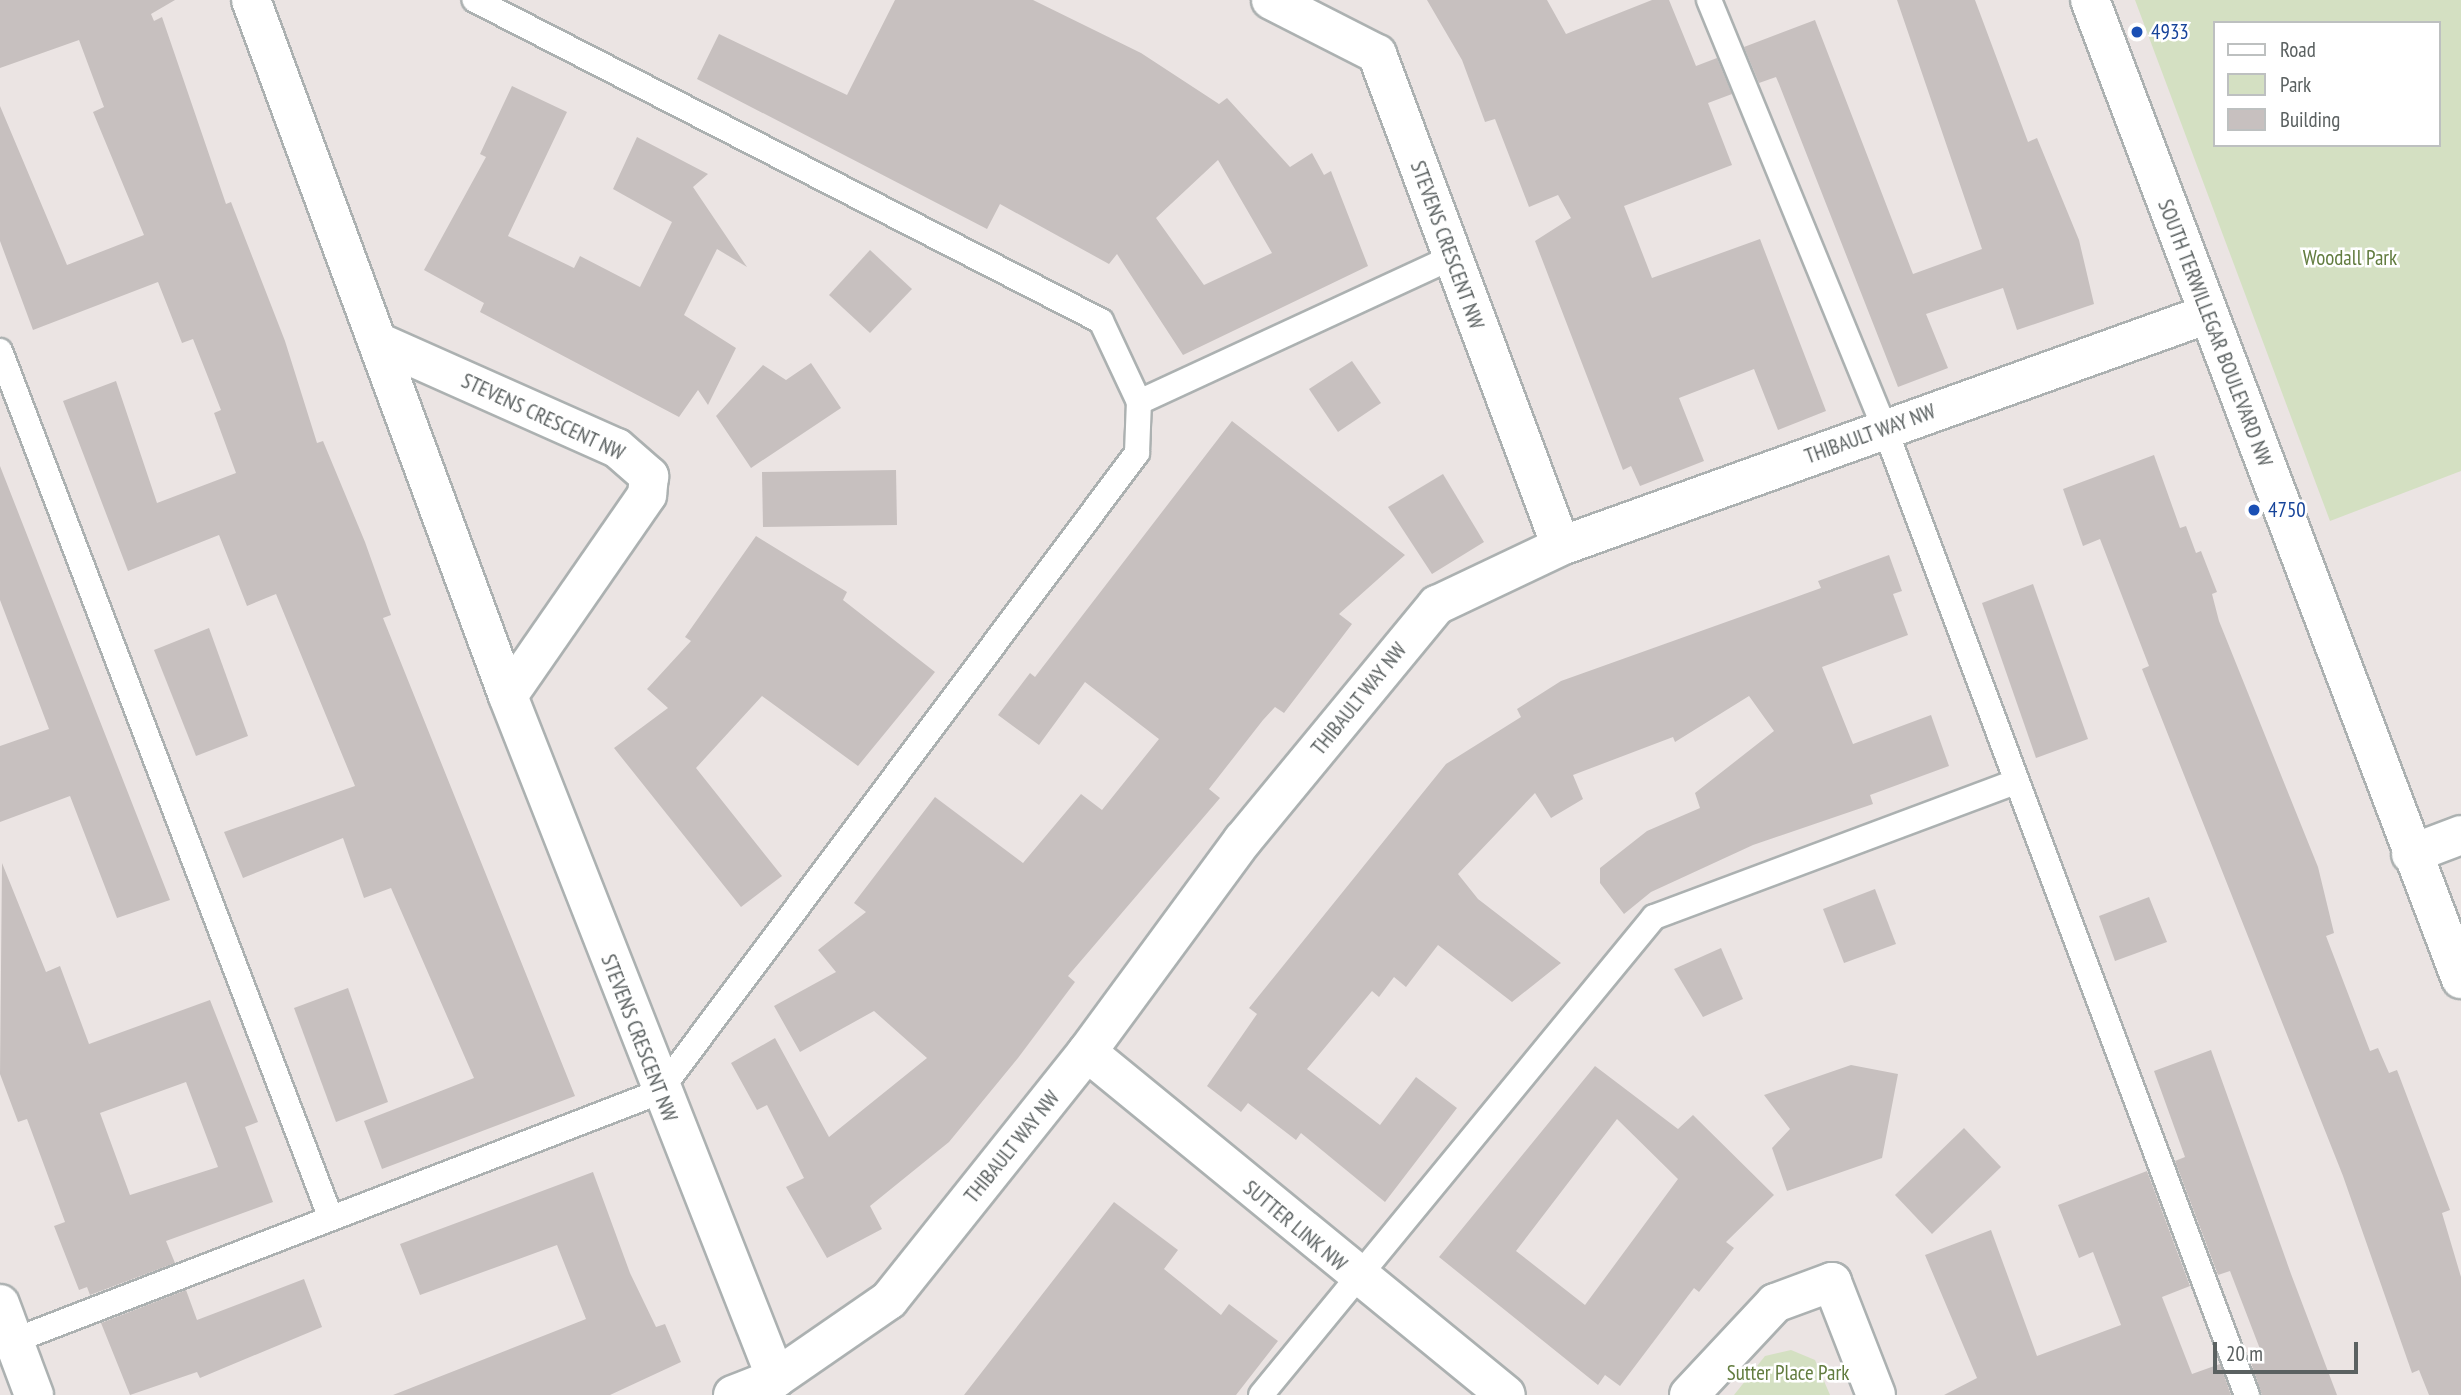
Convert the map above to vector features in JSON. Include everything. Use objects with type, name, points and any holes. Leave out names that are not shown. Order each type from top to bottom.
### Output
[{"type":"street","name":"STEVENS CRESCENT NW","points":[[251,0],[383,344],[508,696],[659,1092],[776,1378]]},
{"type":"street","name":"STEVENS CRESCENT NW","points":[[1271,0],[1377,54],[1451,258],[1561,546]]},
{"type":"street","name":"SOUTH TERWILLEGAR BOULEVARD NW","points":[[2090,0],[2411,854],[2461,979]]},
{"type":"street","name":"THIBAULT WAY NW","points":[[733,1395],[776,1378],[889,1300],[1087,1052],[1243,840],[1437,605],[1561,546],[2208,314]]},
{"type":"street","name":"STEVENS CRESCENT NW","points":[[383,344],[617,448],[649,476],[647,495],[508,696]]},
{"type":"street","points":[[2411,854],[2461,835]]},
{"type":"street","name":"SUTTER LINK NW","points":[[1087,1052],[1355,1276],[1506,1395]]},
{"type":"street","points":[[1689,1395],[1774,1303],[1832,1282],[1876,1395]]},
{"type":"street","points":[[0,1304],[7,1343],[34,1395]]},
{"type":"lane","points":[[7,1343],[330,1216],[659,1092],[1137,453],[1139,402],[1101,321],[475,0]]},
{"type":"lane","points":[[1709,0],[1885,429],[2015,782],[2247,1395]]},
{"type":"lane","points":[[1139,402],[1451,258]]},
{"type":"lane","points":[[0,351],[330,1216]]},
{"type":"lane","points":[[1261,1395],[1355,1276],[1654,917],[2015,782]]},
{"type":"green space","name":"Woodall Park","points":[[2135,0],[2461,0],[2461,471],[2330,521]]},
{"type":"green space","name":"Sutter Place Park","points":[[1791,1350],[1815,1360],[1830,1395],[1734,1395],[1765,1356]]},
{"type":"building","points":[[0,0],[175,0],[151,14],[154,21],[162,17],[226,204],[231,202],[285,341],[317,443],[323,441],[365,542],[391,615],[383,618],[575,1096],[382,1169],[364,1121],[474,1078],[391,888],[364,898],[343,838],[243,878],[224,832],[355,786],[276,594],[247,606],[219,535],[128,571],[63,401],[116,381],[157,503],[236,473],[214,413],[221,410],[193,339],[182,343],[158,282],[33,330],[0,241],[0,106],[67,265],[144,235],[93,112],[104,107],[79,40],[0,68]]},
{"type":"building","points":[[895,0],[1033,0],[1141,53],[1219,104],[1227,98],[1290,167],[1312,153],[1324,175],[1331,171],[1368,266],[1183,355],[1117,254],[1109,264],[1000,204],[987,229],[697,79],[719,34],[847,95]],"holes":[[[1218,160],[1272,253],[1204,285],[1156,218]]]},
{"type":"building","points":[[1427,0],[1547,0],[1566,34],[1652,0],[1669,0],[1696,66],[1717,58],[1732,94],[1708,103],[1732,165],[1624,206],[1652,278],[1760,239],[1826,411],[1778,430],[1754,369],[1679,398],[1704,461],[1640,486],[1631,466],[1623,470],[1535,241],[1571,218],[1558,195],[1529,207],[1495,119],[1485,122],[1462,60]]},
{"type":"building","points":[[1897,0],[1975,0],[2028,142],[2037,138],[2079,240],[2094,304],[2017,330],[2003,288],[1926,314],[1948,368],[1898,387],[1776,77],[1759,83],[1744,47],[1815,20],[1913,274],[1982,249]]},
{"type":"building","points":[[512,86],[567,112],[508,236],[574,268],[580,256],[640,287],[672,222],[613,189],[637,137],[708,174],[693,187],[747,267],[717,249],[684,315],[736,348],[708,405],[698,390],[679,417],[480,312],[484,303],[424,270],[486,157],[480,154]]},
{"type":"building","points":[[870,250],[912,289],[870,333],[829,295]]},
{"type":"building","points":[[1352,361],[1381,403],[1338,432],[1309,389]]},
{"type":"building","points":[[811,363],[841,408],[751,468],[716,416],[763,365],[786,380]]},
{"type":"building","points":[[1232,421],[1405,555],[1339,614],[1352,624],[1284,713],[1275,707],[1209,789],[1220,798],[1068,976],[1075,982],[1018,1058],[949,1142],[870,1206],[882,1229],[827,1258],[786,1187],[804,1178],[767,1105],[757,1110],[731,1063],[775,1038],[829,1137],[927,1058],[874,1011],[800,1052],[774,1006],[836,972],[818,950],[866,912],[854,903],[935,797],[1023,863],[1081,794],[1102,810],[1159,739],[1085,682],[1039,745],[998,715],[1030,673],[1035,677]]},
{"type":"building","points":[[2154,455],[2180,528],[2186,526],[2196,553],[2201,551],[2217,592],[2212,594],[2219,621],[2318,867],[2334,933],[2326,936],[2370,1051],[2378,1048],[2389,1073],[2397,1070],[2450,1210],[2442,1213],[2461,1277],[2461,1395],[2429,1395],[2419,1370],[2412,1373],[2343,1176],[2142,669],[2149,666],[2100,539],[2083,546],[2063,489]]},
{"type":"building","points":[[0,466],[170,900],[117,918],[70,796],[0,822],[0,746],[49,729],[0,600]]},
{"type":"building","points":[[896,470],[897,525],[763,527],[762,472]]},
{"type":"building","points":[[1443,474],[1484,542],[1432,574],[1388,507]]},
{"type":"building","points":[[756,536],[847,592],[843,600],[935,672],[858,766],[762,696],[696,768],[782,876],[741,907],[614,748],[668,708],[647,689],[691,641],[685,637]]},
{"type":"building","points":[[1889,555],[1902,591],[1893,594],[1908,635],[1822,667],[1853,744],[1931,715],[1949,766],[1870,795],[1873,804],[1753,845],[1651,892],[1624,914],[1600,883],[1600,868],[1647,831],[1700,808],[1695,793],[1774,731],[1749,696],[1675,742],[1673,737],[1573,775],[1583,799],[1551,818],[1535,793],[1458,874],[1478,899],[1561,963],[1512,1002],[1438,945],[1406,987],[1394,977],[1379,997],[1372,991],[1307,1069],[1380,1125],[1416,1077],[1457,1108],[1385,1202],[1301,1133],[1296,1140],[1248,1103],[1241,1112],[1207,1086],[1257,1014],[1249,1008],[1446,764],[1521,717],[1517,709],[1561,681],[1821,588],[1818,581]]},
{"type":"building","points":[[2033,584],[2088,739],[2036,758],[1982,603]]},
{"type":"building","points":[[209,628],[248,736],[196,756],[154,650]]},
{"type":"building","points":[[2,863],[46,972],[60,966],[89,1044],[210,1000],[258,1122],[245,1127],[273,1202],[166,1241],[175,1263],[90,1295],[87,1287],[79,1290],[54,1226],[65,1222],[27,1119],[18,1122],[0,1074]],"holes":[[[186,1082],[218,1167],[130,1195],[100,1113]]]},
{"type":"building","points":[[1875,889],[1896,944],[1844,963],[1823,909]]},
{"type":"building","points":[[2149,897],[2167,942],[2115,961],[2099,916]]},
{"type":"building","points":[[1721,948],[1743,999],[1703,1017],[1674,969]]},
{"type":"building","points":[[348,988],[388,1102],[336,1122],[294,1008]]},
{"type":"building","points":[[2211,1050],[2337,1395],[2262,1395],[2248,1354],[2260,1349],[2230,1271],[2218,1275],[2175,1161],[2185,1157],[2154,1071]]},
{"type":"building","points":[[1851,1065],[1898,1074],[1882,1158],[1787,1191],[1772,1148],[1790,1129],[1764,1095]]},
{"type":"building","points":[[1595,1066],[1678,1129],[1693,1115],[1774,1195],[1726,1242],[1734,1248],[1699,1292],[1694,1288],[1620,1386],[1605,1375],[1598,1385],[1439,1257]],"holes":[[[1617,1119],[1678,1179],[1585,1305],[1516,1251]]]},
{"type":"building","points":[[1964,1128],[2001,1167],[1932,1234],[1895,1195]]},
{"type":"building","points":[[2147,1171],[2190,1286],[2162,1297],[2192,1374],[2220,1364],[2231,1395],[1944,1395],[1977,1378],[1925,1255],[1991,1230],[2037,1356],[2121,1325],[2093,1252],[2079,1258],[2058,1205]]},
{"type":"building","points":[[593,1172],[630,1273],[656,1327],[665,1324],[681,1362],[610,1395],[393,1395],[586,1319],[557,1245],[420,1295],[400,1244]]},
{"type":"building","points":[[1114,1202],[1178,1250],[1164,1269],[1221,1315],[1229,1304],[1278,1341],[1236,1395],[964,1395]]},
{"type":"building","points":[[304,1279],[322,1327],[200,1378],[197,1372],[130,1395],[101,1323],[186,1290],[197,1320]]},
{"type":"place","name":"4933","points":[[2137,32]]},
{"type":"place","name":"4750","points":[[2254,510]]}]
